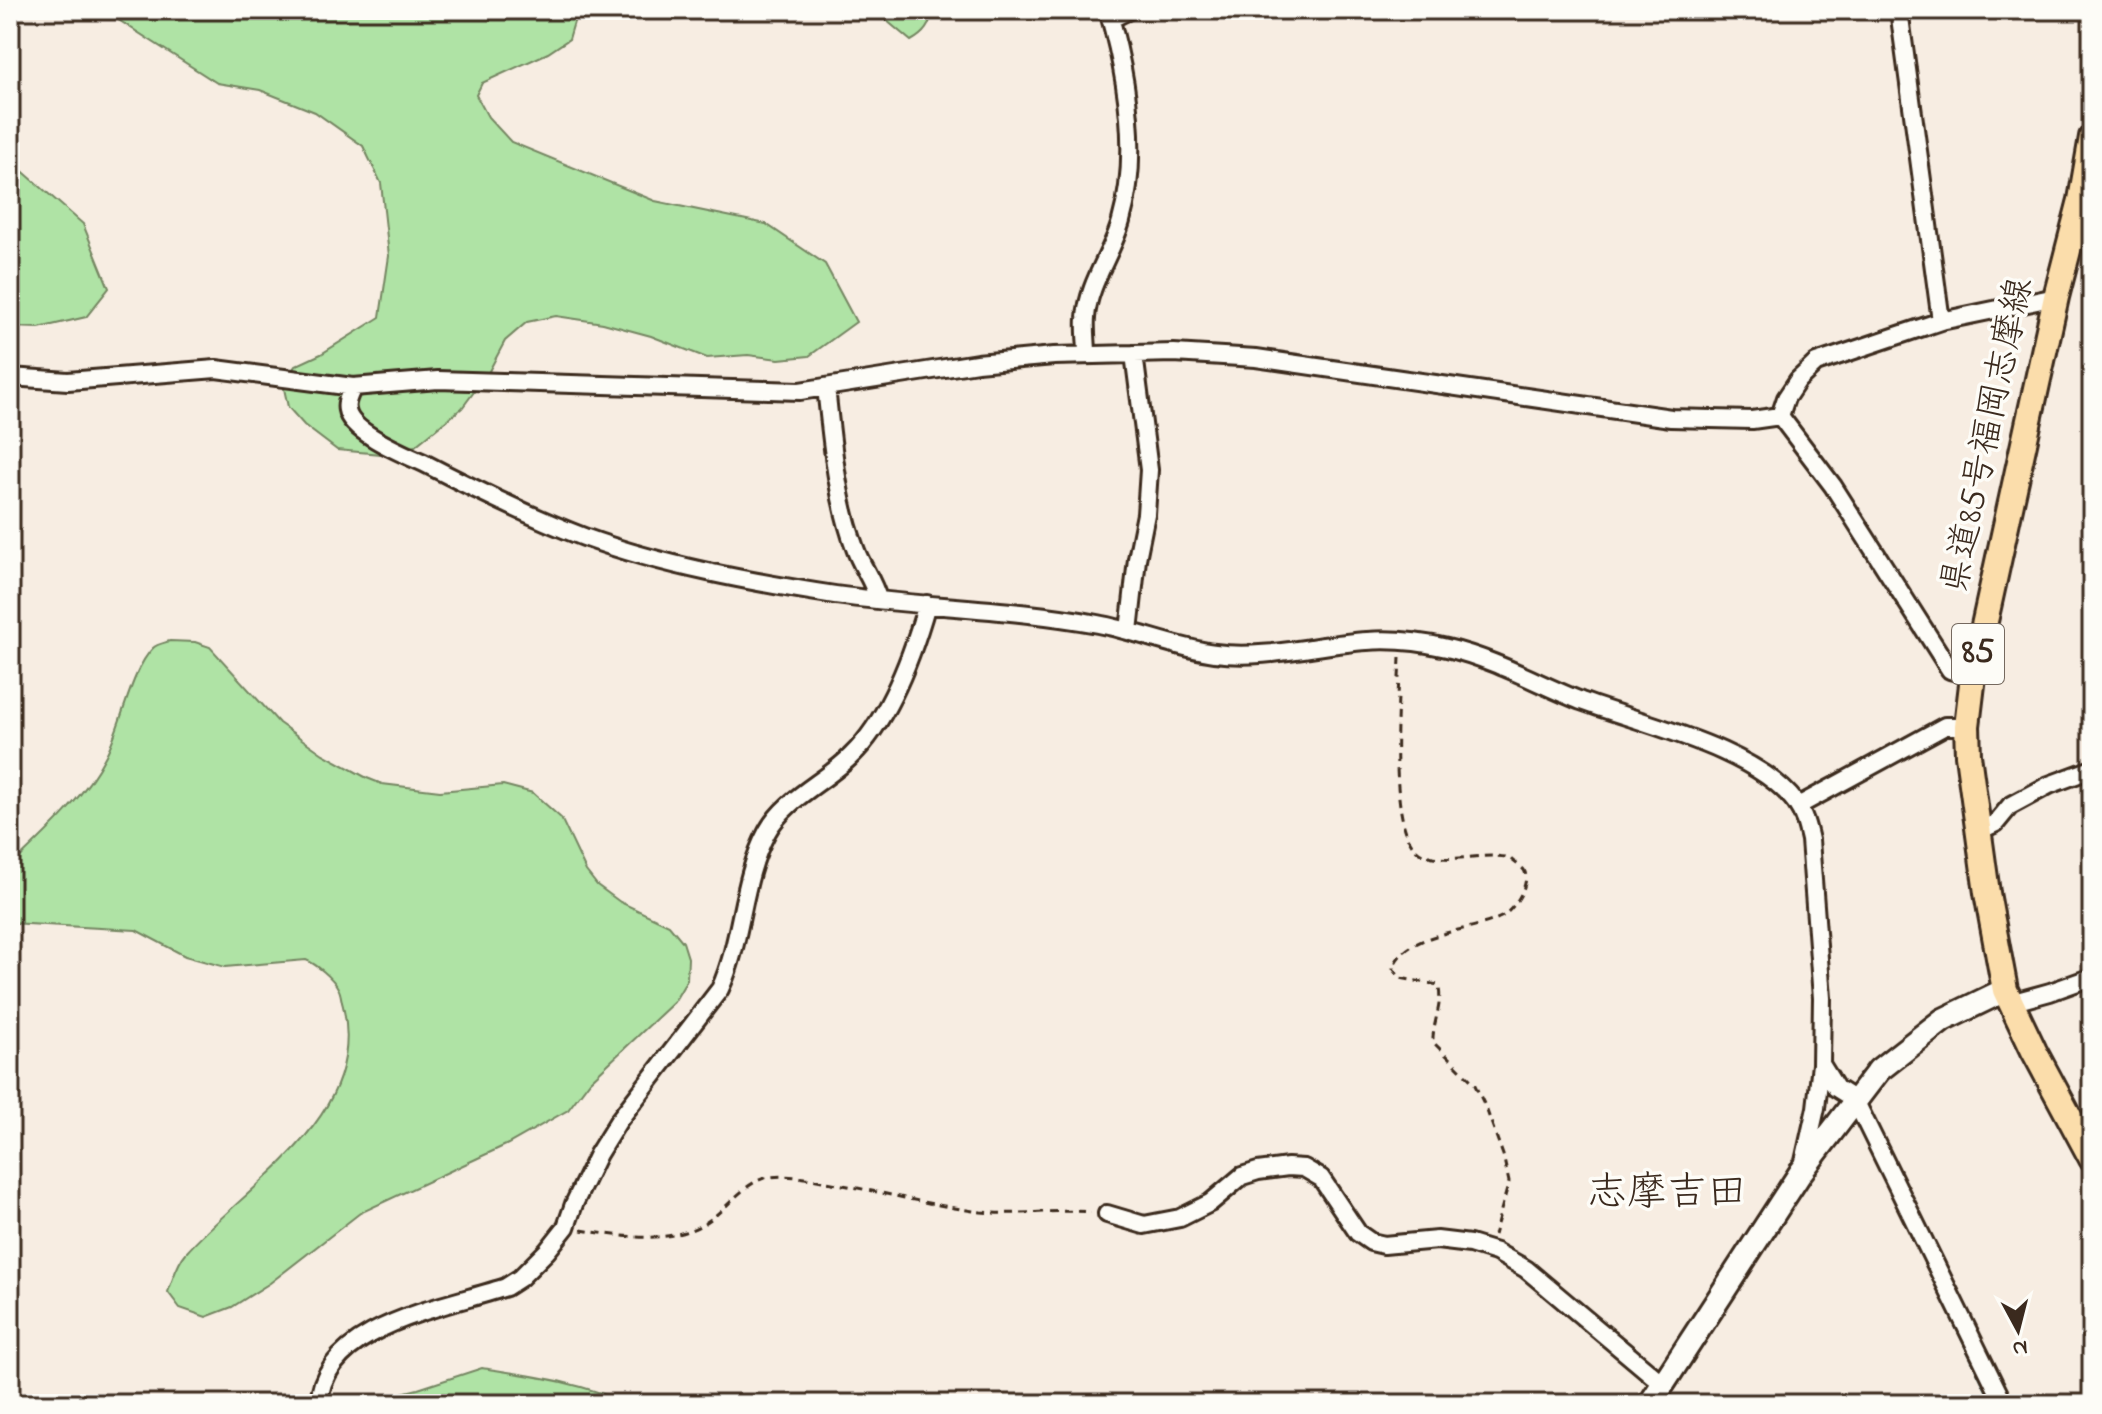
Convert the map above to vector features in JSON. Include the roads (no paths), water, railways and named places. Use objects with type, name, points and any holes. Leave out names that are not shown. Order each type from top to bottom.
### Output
[{"type":"main road","name":"県道85号福岡志摩線","points":[[2092,137],[2086,207],[2056,297],[1973,676],[1967,726],[1979,831],[2007,996],[2092,1159]]},
{"type":"main road","points":[[1650,1404],[1801,1172],[1879,1070],[1943,1020],[2007,996]]},
{"type":"street","points":[[1087,355],[1086,318],[1092,291],[1121,222],[1130,162],[1123,75],[1110,14],[1129,10]]},
{"type":"street","points":[[1899,10],[1941,321]]},
{"type":"street","points":[[1780,416],[1786,398],[1798,380],[1816,363],[1941,321],[2056,297]]},
{"type":"street","points":[[1129,631],[1137,559],[1146,514],[1149,470],[1134,354]]},
{"type":"street","points":[[10,377],[68,381],[216,369],[353,387],[438,380],[800,391],[977,363],[1087,355],[1207,354],[1256,358],[1671,418],[1752,420],[1780,416]]},
{"type":"street","points":[[353,387],[346,404],[347,415],[356,426],[386,444],[524,513],[588,538],[697,570],[833,594],[1018,612],[1129,631],[1211,653],[1243,655],[1368,641],[1401,641],[1446,648],[1482,658],[1578,699],[1699,742],[1760,771],[1789,794],[1798,806],[1810,840],[1815,874],[1822,998],[1821,1064],[1816,1108],[1801,1172]]},
{"type":"street","points":[[826,387],[847,520],[855,550],[874,584],[878,599]]},
{"type":"street","points":[[1780,416],[1833,486],[1950,670],[1973,676]]},
{"type":"street","points":[[319,1404],[327,1372],[347,1350],[371,1333],[408,1318],[506,1287],[538,1260],[566,1227],[598,1154],[619,1120],[720,989],[730,968],[754,861],[768,830],[805,792],[832,774],[855,753],[878,722],[915,645],[927,604]]},
{"type":"street","points":[[1798,806],[1945,726],[1967,726]]},
{"type":"street","points":[[1979,831],[1996,823],[2010,806],[2049,785],[2092,769]]},
{"type":"street","points":[[2007,996],[2092,977]]},
{"type":"street","points":[[1821,1064],[1836,1088],[1855,1100],[2004,1404]]},
{"type":"street","points":[[1107,1214],[1144,1225],[1180,1218],[1210,1203],[1242,1176],[1273,1169],[1304,1168],[1321,1178],[1358,1233],[1371,1242],[1384,1245],[1437,1240],[1489,1249],[1526,1269],[1663,1384]]},
{"type":"waterway","points":[[1944,1300],[1994,1404]]},
{"type":"district","name":"志摩吉田","points":[[1667,1194]]}]
